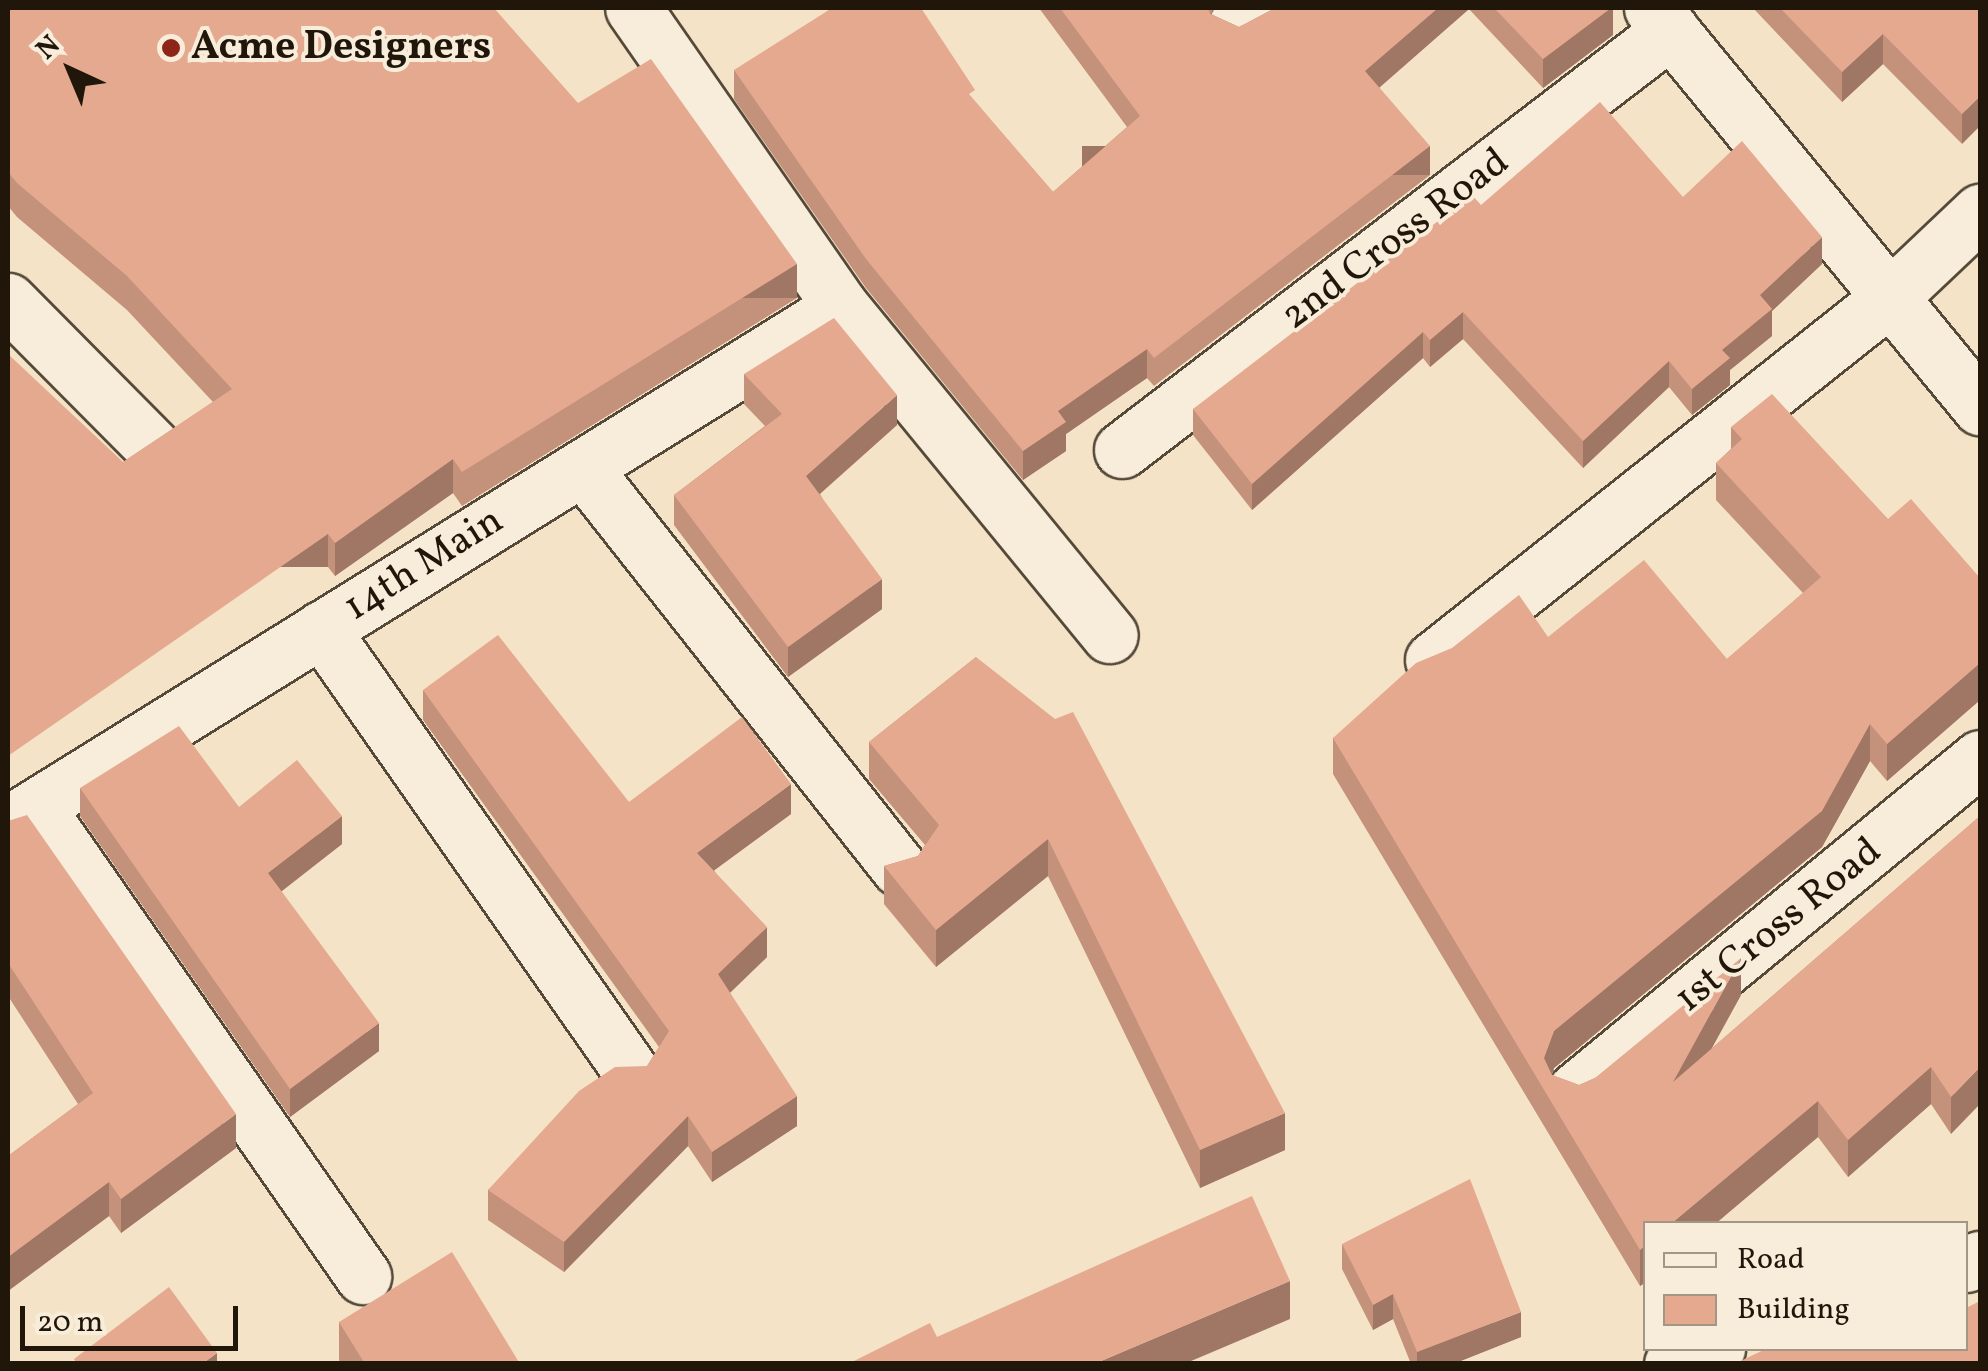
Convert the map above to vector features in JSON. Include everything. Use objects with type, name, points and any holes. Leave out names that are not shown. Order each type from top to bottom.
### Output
[{"type":"street","points":[[633,8],[841,307],[1109,635]]},
{"type":"street","points":[[1657,13],[1980,407]]},
{"type":"street","name":"2nd Cross Road","points":[[1122,450],[1657,13]]},
{"type":"street","points":[[1433,660],[1888,299],[1980,212]]},
{"type":"street","points":[[8,300],[152,446]]},
{"type":"street","name":"14th Main","points":[[22,816],[841,307]]},
{"type":"street","points":[[583,468],[899,868]]},
{"type":"street","points":[[320,629],[630,1070]]},
{"type":"street","name":"1st Cross Road","points":[[1575,1091],[1980,758]]},
{"type":"street","points":[[22,816],[364,1276]]},
{"type":"street","points":[[1672,1364],[1709,1351]]},
{"type":"building","points":[[8,8],[494,8],[578,103],[651,59],[797,264],[462,472],[453,459],[335,543],[328,534],[8,756],[8,354],[123,462],[232,389],[127,276],[8,172]]},
{"type":"building","points":[[832,8],[921,8],[975,90],[969,94],[1053,192],[1140,116],[1060,8],[1208,8],[1210,14],[1239,27],[1275,8],[1438,8],[1365,71],[1430,146],[1154,358],[1147,349],[1058,411],[1066,422],[1023,451],[866,259],[734,70]]},
{"type":"building","points":[[1494,8],[1611,8],[1543,59]]},
{"type":"building","points":[[1780,8],[1980,8],[1980,96],[1962,114],[1883,34],[1842,72]]},
{"type":"building","points":[[1600,102],[1683,197],[1742,141],[1822,237],[1760,295],[1772,309],[1722,350],[1730,358],[1692,389],[1669,361],[1583,441],[1463,312],[1430,340],[1423,332],[1252,484],[1193,409],[1472,195],[1481,205]]},
{"type":"building","points":[[834,318],[897,395],[806,476],[882,579],[788,647],[674,495],[782,414],[744,374]]},
{"type":"building","points":[[1772,394],[1888,519],[1911,499],[1980,578],[1980,663],[1887,744],[1870,724],[1822,811],[1554,1031],[1544,1058],[1552,1075],[1579,1085],[1595,1078],[1741,958],[1673,1082],[1980,816],[1980,1067],[1951,1097],[1931,1067],[1848,1140],[1818,1101],[1675,1221],[1643,1221],[1640,1250],[1333,738],[1416,663],[1452,648],[1519,595],[1548,637],[1644,560],[1727,659],[1821,577],[1716,463],[1742,439],[1731,427]]},
{"type":"building","points":[[498,635],[629,802],[742,717],[791,784],[697,853],[767,927],[718,974],[797,1096],[712,1152],[688,1116],[564,1242],[488,1190],[579,1091],[615,1067],[647,1066],[669,1031],[423,690]]},
{"type":"building","points":[[976,657],[1055,719],[1073,712],[1285,1113],[1200,1150],[1048,839],[936,930],[884,866],[918,856],[939,825],[869,742]]},
{"type":"building","points":[[179,726],[239,807],[297,760],[342,816],[268,873],[379,1023],[290,1089],[80,788]]},
{"type":"building","points":[[27,815],[236,1114],[121,1199],[109,1182],[8,1257],[8,1156],[93,1093],[8,963],[8,821]]},
{"type":"building","points":[[1470,1179],[1521,1312],[1417,1352],[1393,1294],[1373,1305],[1342,1244]]},
{"type":"building","points":[[1252,1196],[1290,1281],[1094,1364],[848,1364],[930,1323],[937,1337]]},
{"type":"building","points":[[452,1252],[520,1364],[365,1364],[339,1322]]},
{"type":"building","points":[[169,1287],[217,1353],[202,1364],[77,1364],[74,1359]]},
{"type":"building","points":[[1980,1301],[1980,1364],[1734,1364],[1762,1351],[1968,1351],[1968,1307]]},
{"type":"place","name":"Acme Designers","points":[[171,48]]}]
